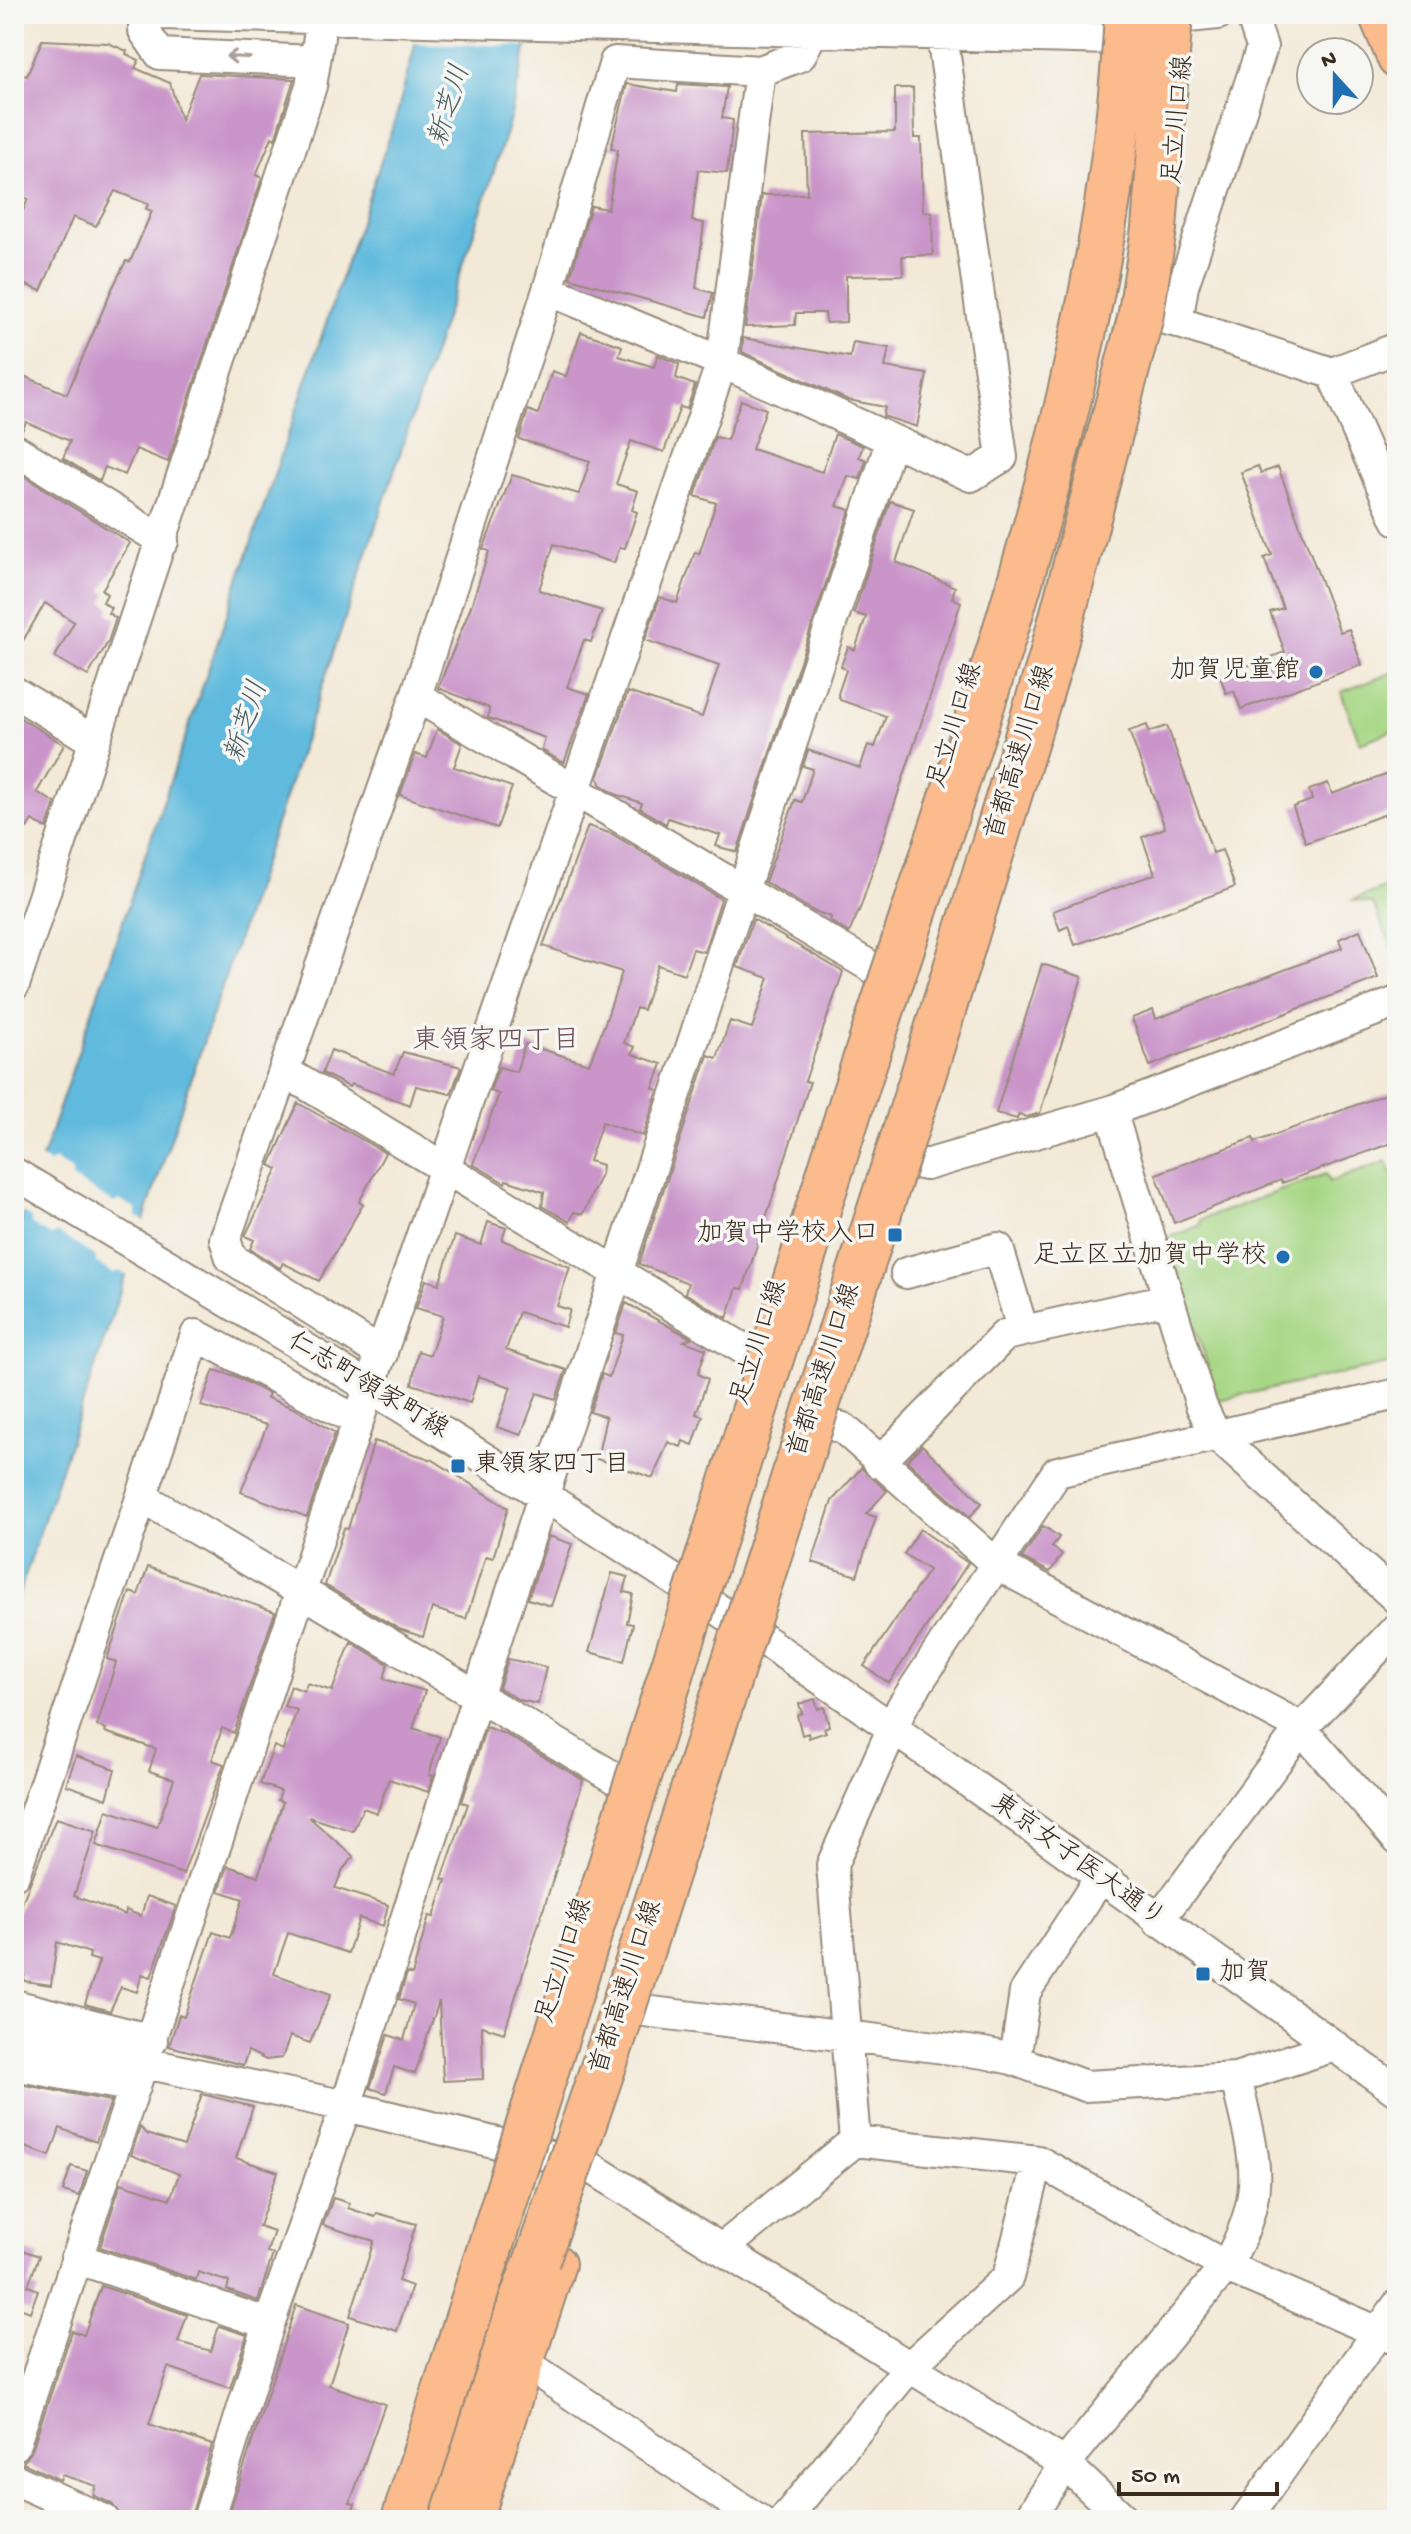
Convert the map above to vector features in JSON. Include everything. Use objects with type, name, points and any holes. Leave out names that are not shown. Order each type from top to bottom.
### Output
[{"type":"highway","name":"首都高速川口線","points":[[438,2520],[537,2260],[616,2030],[921,1082],[1051,659],[1140,319],[1192,15]]},
{"type":"highway","name":"首都高速川口線","points":[[404,2520],[869,1049],[1010,623],[1095,284],[1111,198],[1117,22]]},
{"type":"highway","points":[[585,1941],[629,1844],[750,1484],[932,909],[949,750]]},
{"type":"highway","points":[[432,2520],[903,994],[959,913],[1032,774]]},
{"type":"highway","points":[[458,2520],[513,2360],[537,2260]]},
{"type":"main road","points":[[1378,14],[1397,59]]},
{"type":"main road","name":"足立川口線","points":[[473,2520],[1032,774],[1167,320],[1171,216],[1192,15]]},
{"type":"main road","name":"足立川口線","points":[[949,750],[1042,438],[1075,306],[1093,219],[1117,22]]},
{"type":"main road","name":"足立川口線","points":[[386,2520],[757,1357],[903,994]]},
{"type":"street","points":[[14,985],[23,926],[94,741],[163,541],[311,86],[317,49],[160,54],[144,31],[144,14]]},
{"type":"street","points":[[161,14],[586,27],[1117,22],[1192,15]]},
{"type":"street","points":[[1251,14],[1262,47],[1183,286],[1167,320],[1332,373],[1397,348]]},
{"type":"street","points":[[382,1354],[231,1258],[225,1239],[416,696],[548,290],[615,62],[760,71],[800,56],[807,24]]},
{"type":"street","points":[[548,290],[722,362],[971,476],[1002,457],[941,25]]},
{"type":"street","points":[[14,2446],[358,1421],[722,362],[760,71]]},
{"type":"street","points":[[1332,373],[1397,520]]},
{"type":"street","points":[[208,2520],[269,2324],[346,2106],[543,1494],[891,442]]},
{"type":"street","points":[[14,449],[163,541]]},
{"type":"street","points":[[14,692],[94,741]]},
{"type":"street","points":[[416,696],[574,788],[903,994]]},
{"type":"street","points":[[907,1161],[926,1165],[1111,1111],[1397,1002]]},
{"type":"street","points":[[284,1071],[757,1357]]},
{"type":"street","points":[[1111,1111],[1201,1405],[1215,1434],[1397,1599]]},
{"type":"street","name":"仁志町領家町線","points":[[14,1173],[543,1494],[756,1634]]},
{"type":"street","points":[[906,1273],[998,1248],[1023,1331]]},
{"type":"street","points":[[879,1463],[1005,1335],[1168,1299]]},
{"type":"street","points":[[14,1875],[196,1335],[358,1421]]},
{"type":"street","points":[[855,2141],[832,1865],[892,1727],[1057,1472],[1397,1394]]},
{"type":"street","points":[[823,1423],[843,1428],[996,1564],[1289,1721],[1314,1743],[1397,1839]]},
{"type":"street","points":[[142,1497],[622,1782]]},
{"type":"street","points":[[1158,1921],[1299,1731],[1397,1628]]},
{"type":"street","name":"東京女子医大通り","points":[[756,1634],[892,1727],[1397,2091]]},
{"type":"street","points":[[1015,2060],[1025,1992],[1100,1878]]},
{"type":"street","points":[[14,2005],[144,2063]]},
{"type":"street","points":[[636,2010],[1015,2060],[1085,2086],[1236,2078],[1334,2046]]},
{"type":"street","points":[[14,2035],[346,2106],[508,2143],[587,2165],[1065,2464],[1125,2520]]},
{"type":"street","points":[[14,2065],[109,2080],[144,2063]]},
{"type":"street","points":[[1028,2520],[1065,2464],[1226,2266],[1240,2241],[1256,2190],[1257,2172],[1236,2078]]},
{"type":"street","points":[[723,2248],[855,2141],[1038,2161],[1226,2266],[1388,2336]]},
{"type":"street","points":[[784,2520],[909,2367],[1008,2277],[1038,2161]]},
{"type":"street","points":[[76,2258],[269,2324]]},
{"type":"street","points":[[1245,2520],[1388,2336],[1397,2306]]},
{"type":"street","points":[[525,2363],[739,2515]]},
{"type":"street","points":[[14,2479],[104,2520]]},
{"type":"green space","points":[[1397,671],[1397,729],[1360,743],[1341,692]]},
{"type":"green space","points":[[1397,883],[1397,959],[1373,904],[1353,900]]},
{"type":"green space","points":[[1387,1161],[1397,1187],[1397,1362],[1218,1400],[1168,1238],[1201,1225],[1200,1220],[1326,1174],[1329,1182]]},
{"type":"water","name":"新芝川","points":[[416,41],[527,44],[510,119],[488,190],[14,1609],[14,1241],[397,114]]},
{"type":"pier","points":[[416,14],[538,14],[530,46],[411,43]]},
{"type":"pier","points":[[38,1157],[49,1163],[55,1160],[72,1171],[72,1178],[114,1203],[119,1200],[136,1209],[136,1216],[146,1222],[128,1276],[119,1271],[113,1273],[96,1263],[96,1257],[56,1232],[51,1236],[31,1224],[31,1218],[20,1211]]},
{"type":"building","points":[[42,40],[108,43],[127,51],[126,54],[139,60],[135,68],[170,83],[181,120],[199,74],[294,79],[275,139],[272,137],[256,175],[262,178],[168,462],[136,449],[125,475],[105,467],[100,481],[63,458],[70,441],[26,422],[21,433],[14,431],[14,372],[67,394],[111,291],[126,261],[130,262],[152,211],[146,209],[148,204],[115,191],[96,226],[73,217],[41,291],[27,285],[14,314],[14,232],[28,199],[14,193],[14,85],[19,73],[27,76]]},
{"type":"building","points":[[627,84],[677,92],[678,84],[727,87],[722,118],[733,120],[727,173],[698,170],[692,221],[704,223],[696,288],[713,293],[707,317],[570,278],[591,206],[608,209],[618,149],[611,148]]},
{"type":"building","points":[[895,88],[913,88],[914,138],[921,138],[923,212],[932,212],[933,255],[902,256],[903,275],[846,276],[846,322],[826,323],[825,313],[796,313],[795,325],[745,327],[762,195],[807,194],[805,134],[895,132]]},
{"type":"building","points":[[581,332],[622,346],[619,356],[654,367],[658,355],[679,364],[676,378],[695,385],[687,409],[680,407],[664,452],[631,441],[616,484],[638,491],[632,510],[637,512],[625,548],[620,547],[614,563],[554,544],[539,590],[602,611],[591,642],[584,640],[567,687],[589,694],[564,763],[542,750],[545,738],[488,718],[489,708],[438,688],[470,609],[489,551],[483,549],[512,475],[579,494],[590,461],[519,439],[528,410],[538,414],[552,371],[566,376]]},
{"type":"building","points":[[743,338],[850,357],[853,342],[889,348],[885,367],[927,374],[917,427],[883,416],[885,407],[848,400],[742,352]]},
{"type":"building","points":[[741,400],[766,409],[752,449],[822,472],[835,434],[863,446],[859,457],[866,460],[860,479],[848,476],[837,506],[850,510],[737,852],[716,846],[720,835],[668,818],[666,824],[640,808],[642,803],[615,794],[600,784],[598,778],[628,692],[702,717],[719,665],[645,640],[660,597],[677,603],[695,552],[699,554],[716,503],[695,496],[715,437],[727,440]]},
{"type":"building","points":[[1258,466],[1261,473],[1278,467],[1340,632],[1349,629],[1362,665],[1241,709],[1234,691],[1226,693],[1220,676],[1285,652],[1270,612],[1283,608],[1264,558],[1272,555],[1241,472]]},
{"type":"building","points":[[14,470],[130,543],[102,590],[107,594],[103,602],[111,608],[108,613],[116,618],[108,642],[88,676],[55,657],[74,622],[45,603],[14,656]]},
{"type":"building","points":[[890,501],[914,509],[896,562],[955,587],[952,598],[961,602],[861,906],[849,933],[830,921],[831,917],[813,911],[765,882],[795,800],[802,802],[813,769],[803,766],[808,750],[860,768],[868,745],[875,747],[886,716],[840,700],[838,694],[846,670],[841,666],[848,647],[855,650],[866,617],[854,613]]},
{"type":"building","points":[[14,714],[64,745],[37,792],[55,803],[47,828],[32,820],[27,828],[14,820]]},
{"type":"building","points":[[1147,725],[1149,732],[1167,726],[1213,853],[1222,850],[1235,887],[1075,945],[1068,926],[1060,930],[1053,911],[1155,874],[1142,837],[1165,828],[1129,731]]},
{"type":"building","points":[[437,729],[462,744],[454,767],[512,787],[497,828],[400,795],[415,754],[427,758]]},
{"type":"building","points":[[1397,771],[1397,810],[1306,843],[1293,807],[1312,800],[1309,790],[1328,783],[1332,794]]},
{"type":"building","points":[[588,826],[612,834],[721,899],[704,952],[693,949],[684,974],[658,965],[643,1010],[636,1008],[624,1043],[635,1047],[632,1054],[662,1064],[653,1088],[658,1090],[643,1136],[602,1122],[589,1161],[602,1165],[601,1174],[583,1214],[574,1212],[570,1222],[542,1206],[544,1192],[506,1180],[505,1183],[473,1164],[499,1094],[490,1091],[499,1067],[516,1072],[525,1044],[589,1064],[605,1023],[622,972],[543,946]]},
{"type":"building","points":[[753,919],[843,972],[805,1081],[810,1082],[743,1289],[737,1288],[727,1318],[685,1293],[688,1283],[639,1264],[708,1055],[717,1058],[730,1021],[752,1028],[769,978],[737,967]]},
{"type":"building","points":[[1360,930],[1378,978],[1150,1066],[1132,1018],[1153,1010],[1156,1019],[1342,948],[1339,939]]},
{"type":"building","points":[[1042,964],[1082,977],[1040,1113],[1027,1117],[1019,1114],[1017,1119],[996,1113]]},
{"type":"building","points":[[331,1050],[394,1074],[403,1052],[461,1067],[451,1094],[416,1086],[410,1105],[351,1084],[349,1087],[322,1073]]},
{"type":"building","points":[[1397,1090],[1397,1141],[1282,1183],[1281,1180],[1174,1223],[1156,1174]]},
{"type":"building","points":[[298,1103],[385,1153],[359,1202],[363,1204],[319,1281],[283,1263],[280,1268],[250,1249],[254,1240],[245,1236],[278,1169],[270,1165]]},
{"type":"building","points":[[488,1222],[506,1228],[502,1240],[570,1267],[557,1306],[570,1310],[565,1327],[519,1312],[506,1350],[566,1370],[556,1399],[537,1393],[521,1435],[497,1427],[511,1387],[478,1376],[470,1403],[412,1384],[418,1351],[430,1355],[443,1316],[416,1308],[426,1280],[439,1284],[455,1236],[481,1245]]},
{"type":"building","points":[[626,1303],[691,1338],[684,1341],[706,1349],[698,1374],[708,1379],[696,1414],[703,1416],[693,1445],[683,1441],[681,1447],[668,1442],[653,1478],[597,1459],[606,1417],[590,1412],[602,1374],[609,1377],[623,1335],[616,1333]]},
{"type":"building","points":[[214,1370],[235,1376],[269,1394],[267,1398],[296,1409],[335,1433],[307,1517],[241,1492],[267,1425],[201,1406]]},
{"type":"building","points":[[374,1441],[433,1460],[508,1508],[493,1558],[486,1556],[466,1619],[432,1608],[423,1637],[399,1629],[325,1585],[344,1528],[348,1529]]},
{"type":"building","points":[[922,1445],[982,1503],[970,1517],[907,1461]]},
{"type":"building","points":[[861,1468],[887,1491],[866,1514],[876,1517],[857,1576],[812,1562],[832,1501]]},
{"type":"building","points":[[1043,1526],[1059,1537],[1052,1547],[1062,1554],[1050,1572],[1022,1558]]},
{"type":"building","points":[[920,1529],[968,1563],[889,1683],[864,1666],[929,1570],[904,1554]]},
{"type":"building","points":[[549,1536],[572,1544],[551,1606],[528,1599]]},
{"type":"building","points":[[148,1567],[275,1612],[234,1733],[222,1728],[212,1760],[224,1764],[183,1874],[96,1845],[107,1810],[157,1827],[174,1779],[149,1771],[156,1749],[105,1732],[106,1729],[97,1726],[116,1662],[107,1659],[130,1592],[138,1595]]},
{"type":"building","points":[[612,1573],[628,1577],[624,1592],[633,1594],[627,1623],[633,1624],[624,1661],[589,1652]]},
{"type":"building","points":[[351,1642],[388,1664],[384,1679],[425,1691],[413,1728],[440,1737],[429,1775],[433,1776],[428,1792],[389,1779],[377,1813],[363,1808],[353,1831],[309,1817],[354,1857],[343,1869],[335,1888],[388,1905],[383,1926],[359,1918],[348,1953],[288,1933],[274,1974],[331,1994],[310,2043],[290,2036],[282,2058],[266,2060],[248,2051],[243,2065],[169,2046],[179,2015],[184,2017],[213,1932],[230,1938],[243,1899],[219,1891],[228,1866],[258,1876],[283,1802],[278,1800],[281,1791],[260,1784],[274,1746],[283,1750],[297,1710],[284,1706],[291,1686],[304,1691],[307,1683],[332,1691]]},
{"type":"building","points":[[508,1659],[546,1667],[538,1704],[519,1700],[499,1688]]},
{"type":"building","points":[[815,1699],[818,1709],[824,1707],[829,1726],[824,1728],[826,1732],[809,1738],[808,1733],[802,1735],[797,1715],[802,1713],[799,1704]]},
{"type":"building","points":[[486,1727],[505,1734],[583,1780],[504,2033],[482,2026],[483,2079],[443,2081],[439,2001],[415,2074],[394,2067],[386,2093],[370,2088],[388,2035],[404,2040],[414,2004],[399,1999],[407,1973],[412,1975],[429,1916],[434,1917],[446,1880],[442,1879],[468,1804],[462,1802]]},
{"type":"building","points":[[76,1756],[115,1769],[107,1799],[66,1785]]},
{"type":"building","points":[[56,1818],[96,1831],[74,1896],[125,1915],[126,1910],[141,1916],[147,1896],[176,1906],[151,1977],[142,1974],[137,1992],[121,1987],[110,2011],[85,2004],[99,1961],[89,1958],[90,1953],[57,1942],[51,1985],[24,1981],[24,1976],[14,1974],[14,1923]]},
{"type":"building","points":[[14,2083],[111,2101],[96,2142],[60,2128],[50,2156],[14,2143]]},
{"type":"building","points":[[202,2094],[253,2107],[236,2158],[278,2172],[259,2226],[274,2231],[267,2252],[273,2254],[258,2301],[227,2290],[229,2282],[198,2272],[196,2280],[100,2247],[121,2183],[170,2199],[179,2174],[131,2155],[140,2127],[146,2134],[184,2146]]},
{"type":"building","points":[[71,2166],[87,2171],[79,2196],[63,2191]]},
{"type":"building","points":[[333,2198],[349,2203],[348,2208],[375,2217],[377,2213],[416,2224],[398,2281],[412,2286],[397,2331],[350,2316],[374,2241],[323,2225]]},
{"type":"building","points":[[14,2247],[39,2256],[28,2286],[38,2290],[30,2312],[20,2308],[16,2318]]},
{"type":"building","points":[[101,2286],[187,2315],[178,2342],[211,2351],[219,2326],[247,2335],[230,2388],[168,2367],[149,2424],[212,2445],[190,2520],[133,2520],[121,2516],[112,2504],[93,2495],[96,2486],[62,2475],[60,2480],[23,2463],[31,2452],[72,2331],[84,2335]]},
{"type":"building","points":[[296,2305],[349,2323],[329,2385],[385,2404],[350,2503],[355,2504],[350,2520],[227,2520]]},
{"type":"place","name":"加賀児童館","points":[[1316,672]]},
{"type":"place","name":"加賀中学校入口","points":[[895,1235]]},
{"type":"place","name":"足立区立加賀中学校","points":[[1283,1257]]},
{"type":"place","name":"東領家四丁目","points":[[458,1466]]},
{"type":"place","name":"加賀","points":[[1203,1974]]},
{"type":"district","name":"東領家四丁目","points":[[496,1042]]}]
